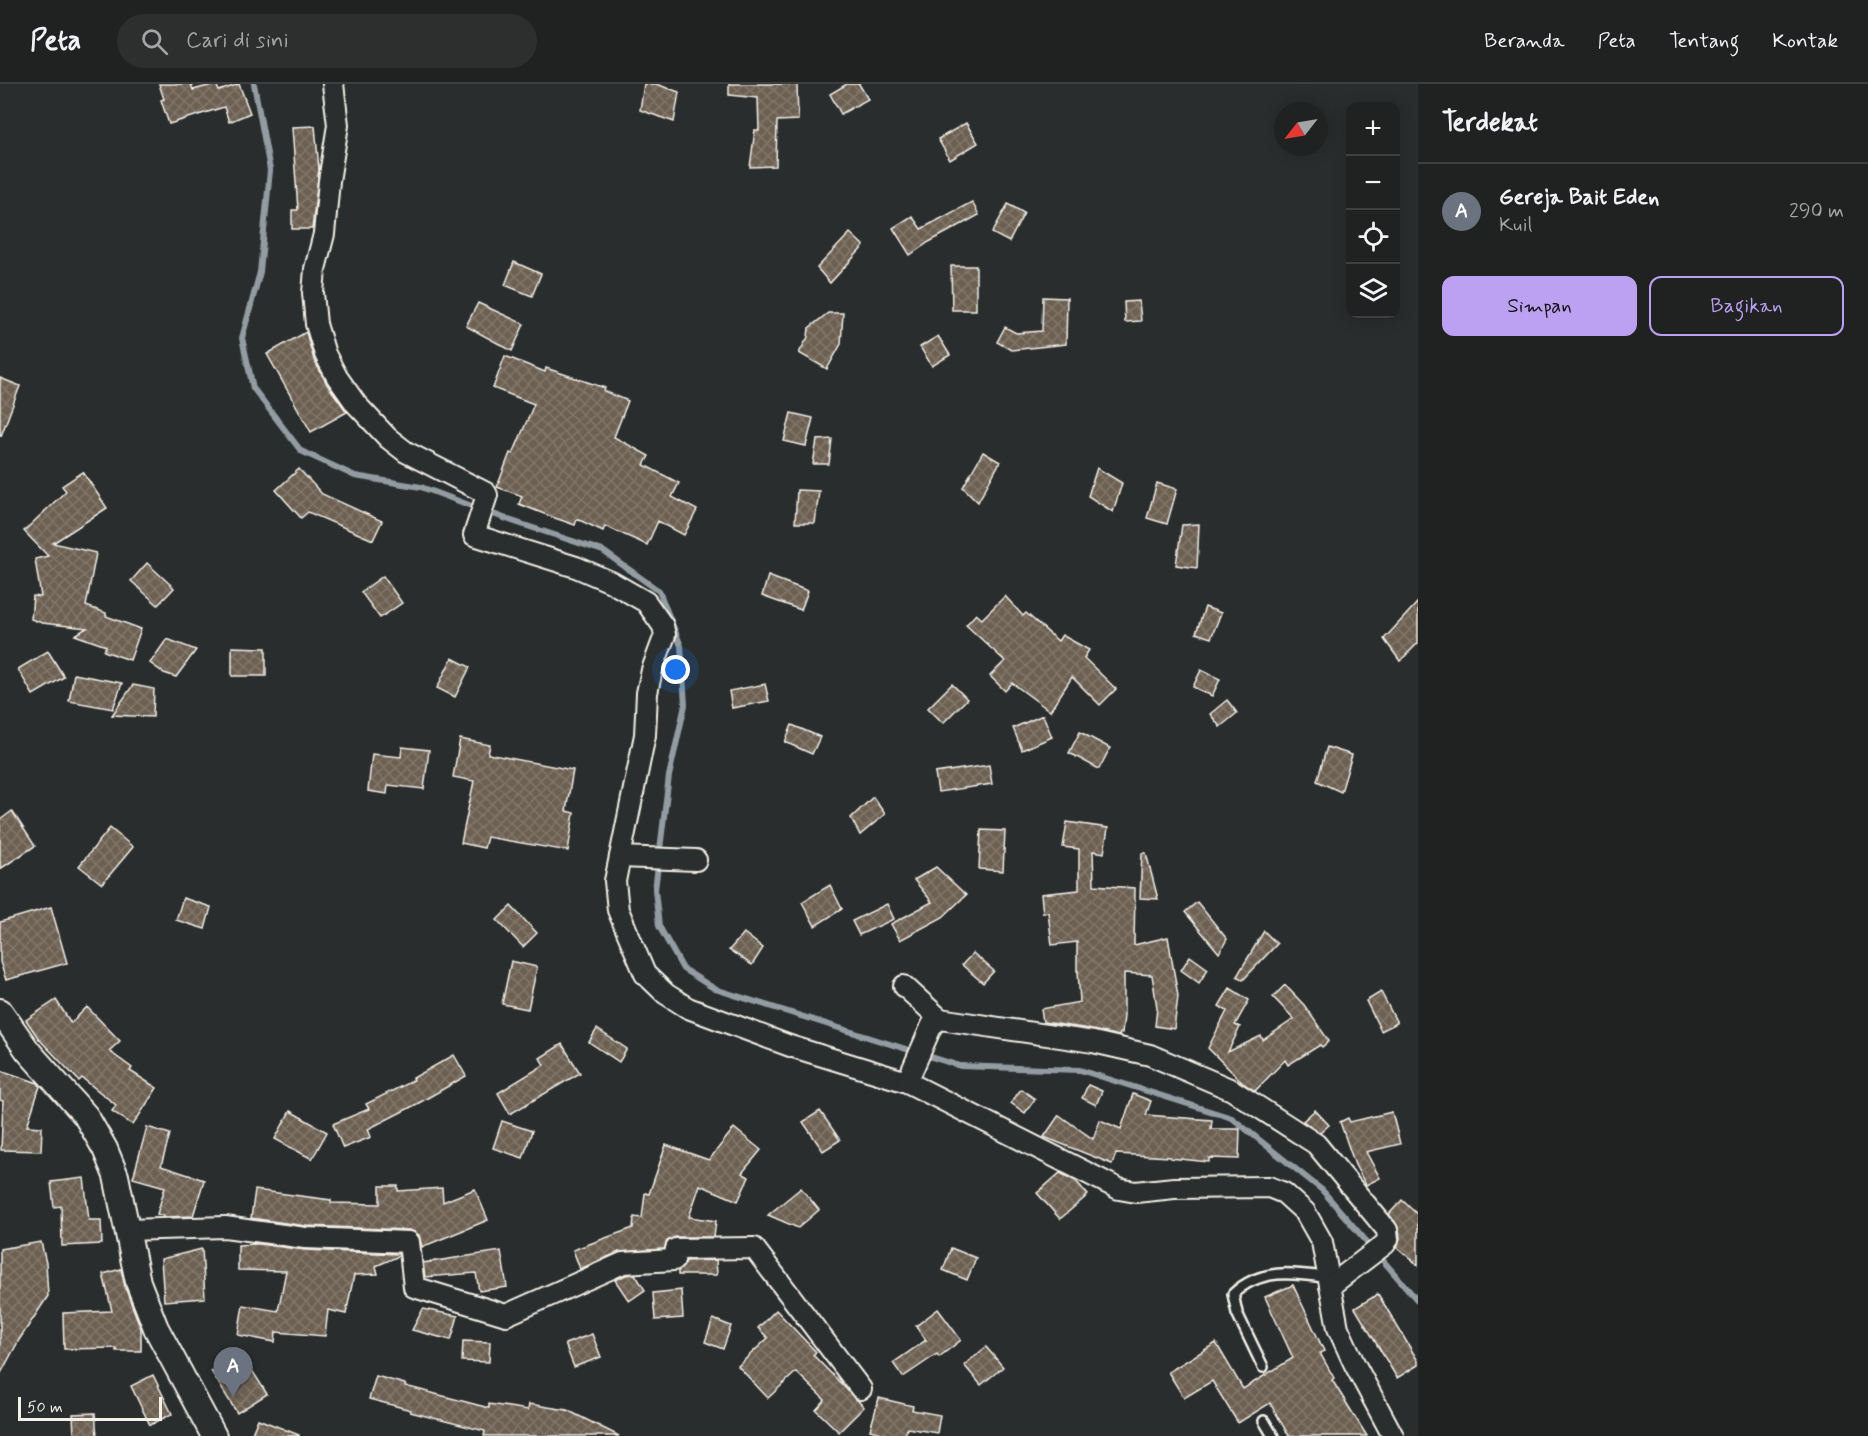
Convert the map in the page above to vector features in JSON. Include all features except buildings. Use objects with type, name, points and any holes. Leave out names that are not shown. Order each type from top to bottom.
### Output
[{"type":"street","points":[[333,84],[338,124],[324,234],[315,269],[313,293],[316,324],[325,354],[356,404],[388,438],[406,452],[487,495],[473,532],[474,535],[576,567],[611,582],[646,602],[663,626],[665,635],[650,682],[645,735],[615,881],[618,910],[645,974],[666,994],[688,1008],[758,1034],[910,1075],[1119,1189],[1136,1192],[1174,1188],[1269,1187],[1284,1193],[1305,1212],[1322,1242],[1338,1328],[1393,1436]]},
{"type":"street","points":[[620,857],[696,861]]},
{"type":"street","points":[[904,986],[935,1024],[1094,1042],[1150,1055],[1232,1090],[1316,1144],[1382,1222],[1387,1230],[1388,1239],[1369,1256],[1330,1282]]},
{"type":"street","points":[[0,1011],[28,1051],[86,1116],[100,1141],[116,1176],[138,1282],[156,1328],[214,1436]]},
{"type":"street","points":[[910,1075],[935,1024]]},
{"type":"street","points":[[127,1230],[225,1227],[305,1238],[409,1242],[414,1287],[506,1315],[623,1263],[674,1260],[676,1250],[754,1248],[861,1389]]},
{"type":"lane","points":[[1263,1368],[1237,1312],[1233,1294],[1244,1284],[1268,1275],[1294,1272],[1330,1282]]},
{"type":"lane","points":[[1264,1421],[1274,1436]]},
{"type":"waterway","points":[[254,84],[270,170],[260,272],[242,338],[253,388],[301,451],[355,476],[421,487],[512,521],[603,551],[659,591],[681,646],[685,705],[669,776],[655,890],[659,926],[683,969],[715,989],[960,1066],[1080,1070],[1232,1118],[1322,1190],[1418,1301]]},
{"type":"place","name":"Gereja Bait Eden","points":[[233,1397]]}]
